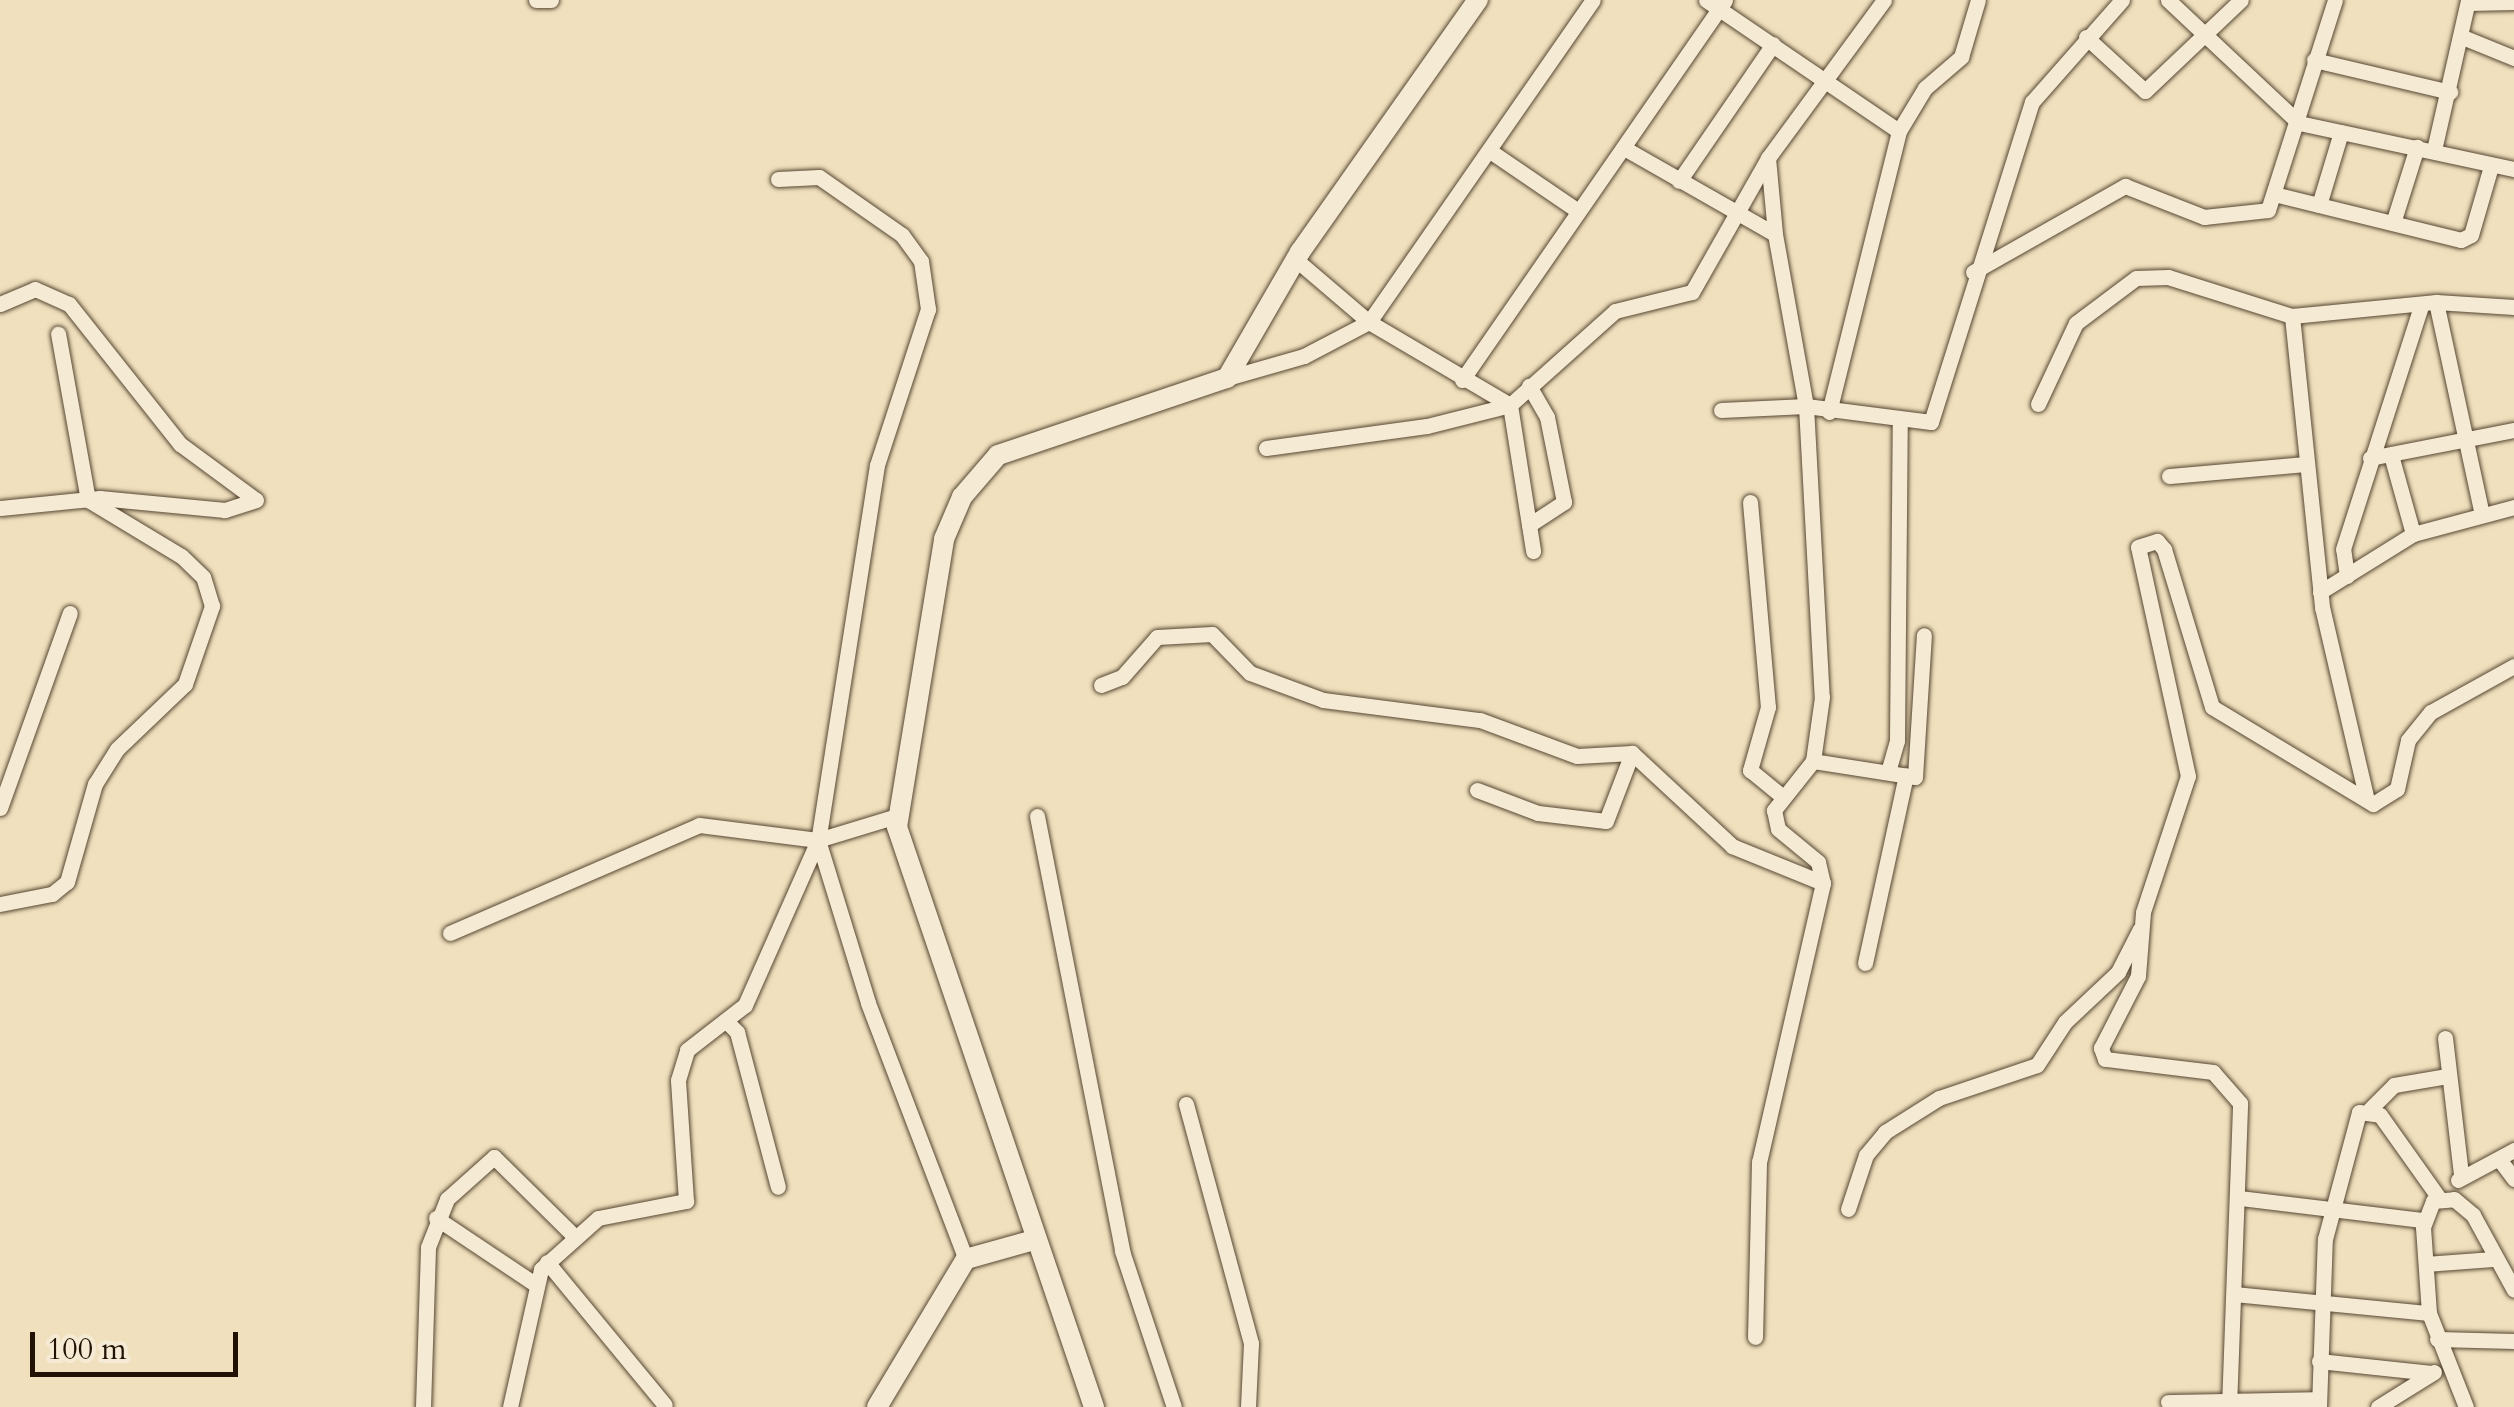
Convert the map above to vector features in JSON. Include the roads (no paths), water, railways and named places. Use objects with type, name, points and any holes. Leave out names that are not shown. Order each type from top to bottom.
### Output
[{"type":"street","points":[[536,0],[551,0]]},
{"type":"street","points":[[1227,378],[1478,0]]},
{"type":"street","points":[[1094,1407],[1034,1240],[897,816],[944,540],[973,479],[1014,447],[1304,356],[1369,322],[1593,0]]},
{"type":"street","points":[[1266,448],[1428,426],[1510,404],[1616,310],[1692,292],[1739,216],[1768,158],[1884,0]]},
{"type":"street","points":[[1829,412],[1899,131],[1926,88],[1961,57],[1978,0]]},
{"type":"street","points":[[1721,410],[1806,406],[1829,412],[1931,422],[1974,272],[2032,102],[2122,0]]},
{"type":"street","points":[[2168,0],[2299,123],[2514,170]]},
{"type":"street","points":[[2086,37],[2146,91],[2207,38],[2241,0]]},
{"type":"street","points":[[1974,272],[2125,186],[2204,217],[2268,210],[2278,195],[2314,60],[2335,0]]},
{"type":"street","points":[[2393,224],[2450,92],[2465,38],[2468,1],[2514,2]]},
{"type":"street","points":[[1462,380],[1624,148],[1716,3],[1899,131]]},
{"type":"street","points":[[2465,38],[2514,58]]},
{"type":"street","points":[[1679,180],[1773,44]]},
{"type":"street","points":[[2314,60],[2450,92]]},
{"type":"street","points":[[2319,205],[2341,132]]},
{"type":"street","points":[[1624,148],[1775,234]]},
{"type":"street","points":[[1490,152],[1578,212]]},
{"type":"street","points":[[1755,1337],[1759,1162],[1823,884],[1818,862],[1778,829],[1774,810],[1814,761],[1822,698],[1806,406],[1775,234],[1768,158]]},
{"type":"street","points":[[2278,195],[2468,239],[2491,166]]},
{"type":"street","points":[[510,1407],[535,1284],[548,1262],[607,1215],[660,1213],[686,1201],[678,1080],[688,1050],[746,1005],[818,840],[876,465],[928,309],[921,261],[902,235],[819,177],[778,179]]},
{"type":"street","points":[[1301,264],[1369,322],[1462,380],[1510,404]]},
{"type":"street","points":[[2038,404],[2076,324],[2136,278],[2168,277],[2292,316],[2428,304],[2514,307]]},
{"type":"street","points":[[0,304],[36,289],[70,304],[180,444],[256,500],[225,510],[88,500],[0,508]]},
{"type":"street","points":[[2428,304],[2482,515]]},
{"type":"street","points":[[2346,576],[2343,549],[2370,458],[2428,304]]},
{"type":"street","points":[[2292,316],[2320,592],[2367,800]]},
{"type":"street","points":[[0,904],[52,894],[67,882],[95,784],[117,749],[185,684],[212,606],[204,577],[180,556],[88,500],[58,334]]},
{"type":"street","points":[[1529,386],[1547,417],[1564,502],[1529,525]]},
{"type":"street","points":[[1510,404],[1533,551]]},
{"type":"street","points":[[1888,772],[1897,742],[1900,420]]},
{"type":"street","points":[[2370,458],[2514,430]]},
{"type":"street","points":[[2391,455],[2413,534]]},
{"type":"street","points":[[2169,476],[2306,464]]},
{"type":"street","points":[[1750,502],[1768,707],[1750,770],[1783,797]]},
{"type":"street","points":[[2320,592],[2413,534],[2514,507]]},
{"type":"street","points":[[1848,1209],[1866,1155],[1885,1132],[1939,1098],[2037,1065],[2065,1022],[2118,972],[2142,925],[2188,776],[2136,556],[2146,541],[2164,549],[2212,707],[2367,800],[2393,794],[2408,740],[2432,712],[2514,666]]},
{"type":"street","points":[[0,808],[70,613]]},
{"type":"street","points":[[1101,685],[1122,677],[1157,638],[1190,631],[1220,638],[1250,674],[1323,700],[1480,720],[1561,754],[1632,753],[1732,846],[1823,884]]},
{"type":"street","points":[[1814,761],[1916,777],[1924,635]]},
{"type":"street","points":[[1476,790],[1538,813],[1606,821],[1632,753]]},
{"type":"street","points":[[1865,962],[1906,776]]},
{"type":"street","points":[[450,933],[708,823],[818,840],[897,816]]},
{"type":"street","points":[[1037,816],[1122,1251],[1174,1407]]},
{"type":"street","points":[[818,840],[868,1003],[966,1259]]},
{"type":"street","points":[[2142,925],[2138,976],[2102,1054],[2213,1072],[2230,1086],[2244,1125],[2229,1404]]},
{"type":"street","points":[[726,1021],[737,1032],[778,1187]]},
{"type":"street","points":[[2445,1038],[2446,1076],[2461,1175]]},
{"type":"street","points":[[2168,1402],[2319,1403],[2318,1304],[2331,1207],[2349,1123],[2370,1110],[2394,1085],[2446,1076]]},
{"type":"street","points":[[1186,1104],[1251,1343],[1248,1407]]},
{"type":"street","points":[[2370,1110],[2444,1198],[2478,1222],[2492,1259],[2514,1290]]},
{"type":"street","points":[[2466,1407],[2440,1371],[2429,1313],[2423,1220],[2461,1175],[2514,1150]]},
{"type":"street","points":[[423,1407],[436,1218],[490,1156],[575,1238]]},
{"type":"street","points":[[2499,1159],[2514,1178]]},
{"type":"street","points":[[2240,1198],[2423,1220]]},
{"type":"street","points":[[436,1218],[535,1284]]},
{"type":"street","points":[[877,1407],[966,1259],[1034,1240]]},
{"type":"street","points":[[2426,1264],[2492,1259]]},
{"type":"street","points":[[548,1262],[665,1405]]},
{"type":"street","points":[[2234,1294],[2429,1313]]},
{"type":"street","points":[[2436,1339],[2514,1341]]},
{"type":"street","points":[[2319,1362],[2440,1371]]},
{"type":"street","points":[[2378,1407],[2440,1371]]}]
